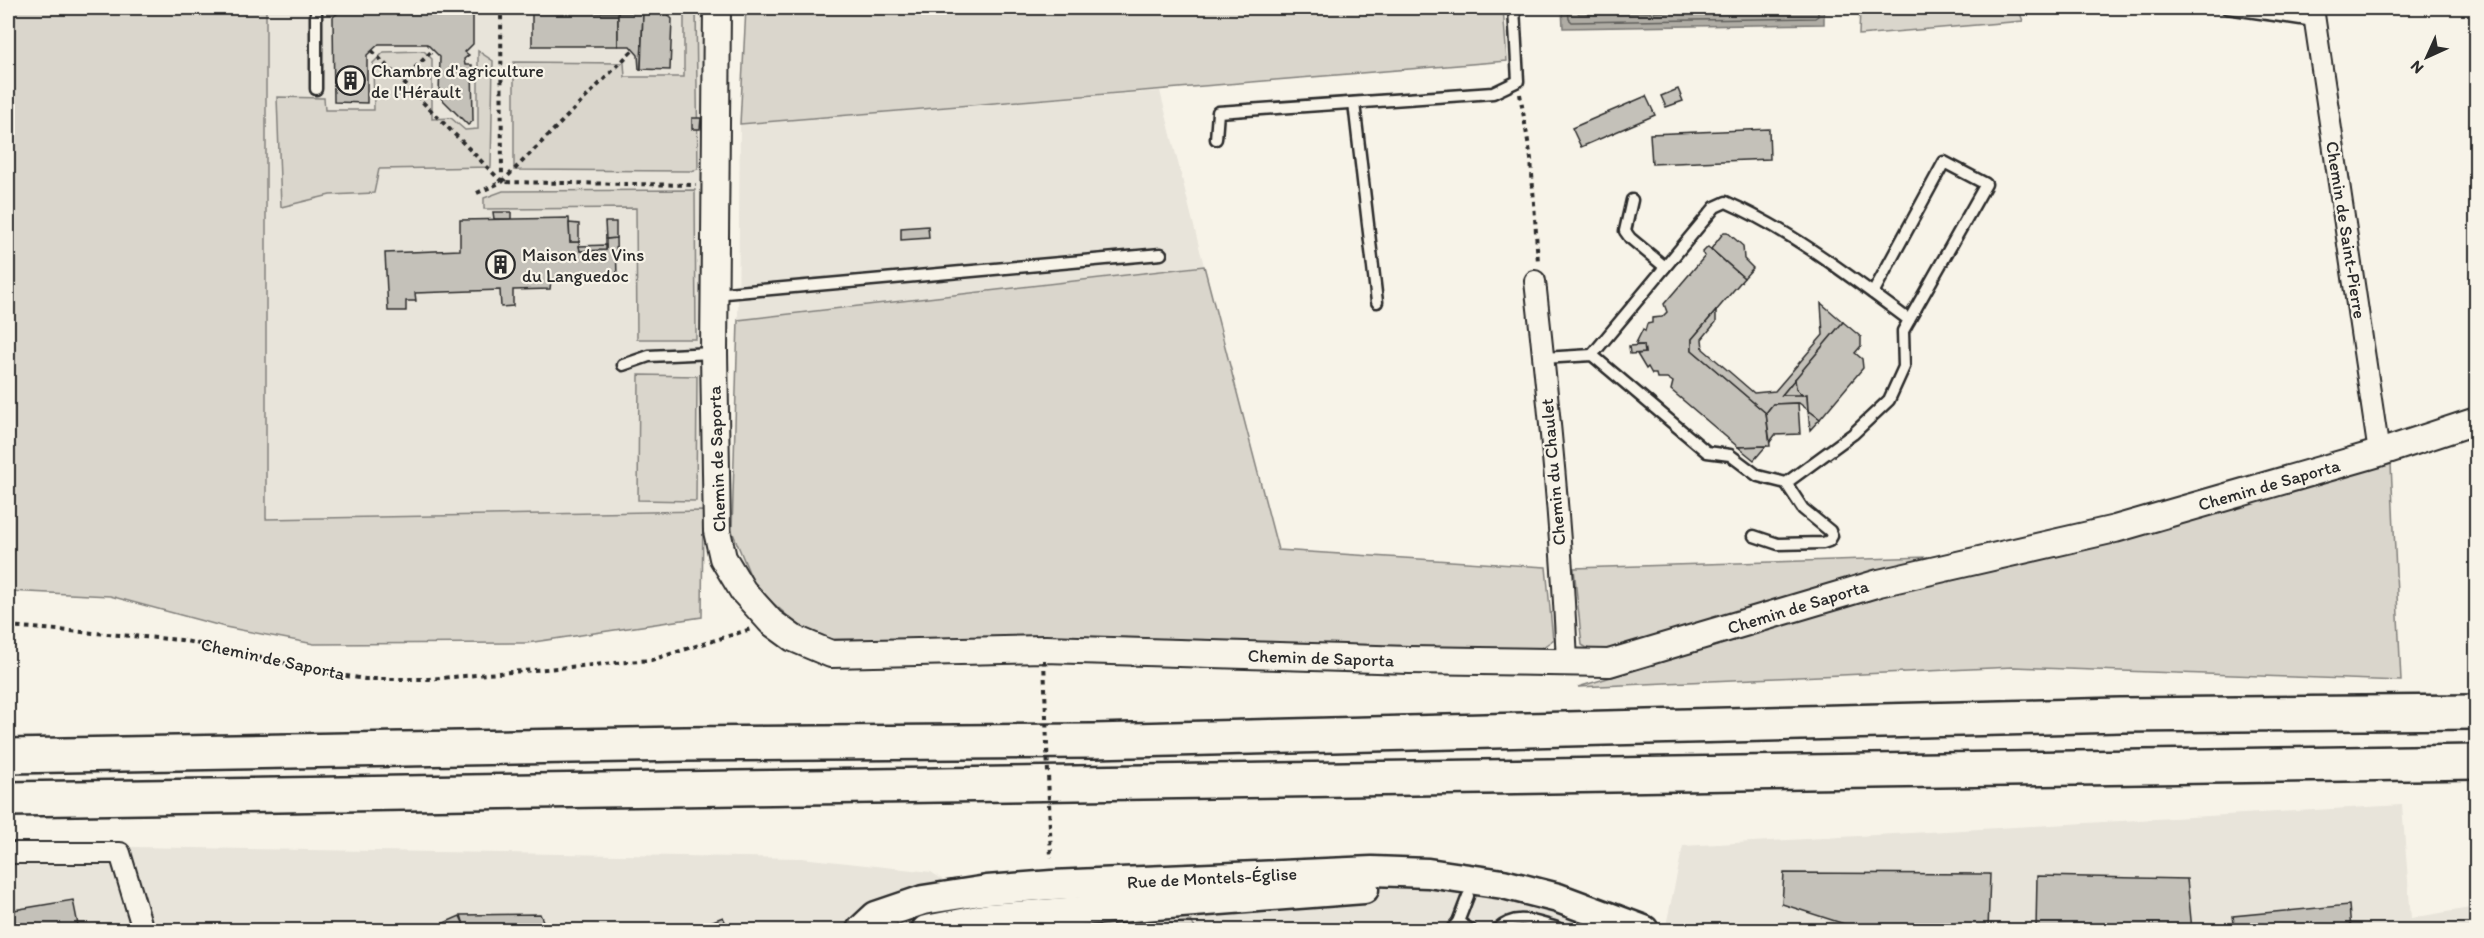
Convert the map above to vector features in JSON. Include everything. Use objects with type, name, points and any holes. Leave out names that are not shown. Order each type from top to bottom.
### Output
[{"type":"highway","points":[[8,756],[626,745],[1094,741],[2120,715],[2476,712]]},
{"type":"highway","points":[[8,733],[60,755]]},
{"type":"highway","points":[[8,799],[2476,762]]},
{"type":"main road","name":"Rue de Montels-Église","points":[[861,930],[876,916],[923,900],[987,890],[1052,885],[1349,872],[1428,873],[1469,887]]},
{"type":"main road","name":"Rue de Montels-Église","points":[[926,930],[1374,889],[1437,891],[1503,884],[1558,898],[1644,930]]},
{"type":"main road","points":[[953,896],[960,928]]},
{"type":"street","name":"Chemin de Saporta","points":[[717,8],[714,353],[717,531],[723,558],[738,583],[771,622],[793,638],[831,654],[1045,649],[1408,660],[1608,663],[1879,583],[2115,529],[2379,453],[2476,421]]},
{"type":"street","name":"Chemin de Saint-Pierre","points":[[2313,14],[2379,453]]},
{"type":"street","name":"Chemin du Chaulet","points":[[1535,281],[1567,663]]},
{"type":"street","points":[[8,853],[120,853],[143,930]]},
{"type":"lane","points":[[316,8],[316,89]]},
{"type":"lane","points":[[1216,139],[1218,112],[1493,93],[1518,81],[1514,8]]},
{"type":"lane","points":[[2227,8],[2313,14]]},
{"type":"lane","points":[[1354,103],[1377,302]]},
{"type":"lane","points":[[1786,483],[1853,434],[1890,400],[1904,367],[1903,331],[1986,184],[1944,162],[1873,293]]},
{"type":"lane","points":[[1632,200],[1625,231],[1630,238],[1665,267]]},
{"type":"lane","points":[[1592,355],[1715,207],[1726,202],[1757,216],[1873,293],[1909,320]]},
{"type":"lane","points":[[715,294],[1161,254]]},
{"type":"lane","points":[[623,365],[649,356],[714,353]]},
{"type":"lane","points":[[1543,358],[1592,355],[1707,452],[1730,455],[1758,476],[1786,483],[1803,509],[1830,531],[1832,536],[1829,541],[1823,543],[1778,544],[1754,536]]},
{"type":"lane","points":[[1469,887],[1454,926],[1471,930]]},
{"type":"lane","points":[[1497,930],[1509,921],[1518,919],[1560,930]]},
{"type":"path","points":[[501,8],[502,182]]},
{"type":"path","points":[[402,81],[433,50]]},
{"type":"path","points":[[477,193],[502,182],[633,50]]},
{"type":"path","points":[[372,51],[502,182],[715,185]]},
{"type":"path","points":[[1518,81],[1531,159],[1538,265],[1535,281]]},
{"type":"path","name":"Chemin de Saporta","points":[[8,626],[181,640],[365,679],[429,679],[651,660],[699,647],[771,622]]},
{"type":"path","points":[[1044,660],[1051,858]]},
{"type":"shaded area","points":[[8,8],[266,8],[266,519],[703,511],[702,617],[527,643],[314,644],[225,627],[110,596],[8,591]]},
{"type":"shaded area","points":[[266,8],[702,8],[703,511],[266,519]]},
{"type":"shaded area","points":[[684,8],[696,8],[698,169],[691,171],[514,170],[514,62],[624,63],[625,77],[684,77]]},
{"type":"shaded area","points":[[746,8],[1503,8],[1507,61],[740,124]]},
{"type":"shaded area","points":[[1860,8],[2018,8],[2023,21],[1859,35]]},
{"type":"shaded area","points":[[424,51],[432,59],[432,119],[451,118],[465,130],[478,129],[478,51],[493,61],[491,167],[379,169],[374,193],[330,195],[281,207],[277,97],[324,98],[325,110],[374,110],[373,63],[384,52]]},
{"type":"shaded area","points":[[1160,91],[1204,266],[738,320],[740,124]]},
{"type":"shaded area","points":[[695,190],[696,339],[637,339],[636,208],[484,209],[484,198],[503,191]]},
{"type":"shaded area","points":[[1204,266],[1278,550],[1546,567],[1553,640],[1530,656],[833,639],[806,632],[753,582],[732,531],[738,320]]},
{"type":"shaded area","points":[[639,375],[697,376],[696,501],[638,500]]},
{"type":"shaded area","points":[[2391,464],[2401,681],[2013,667],[1578,687],[1881,596]]},
{"type":"shaded area","points":[[1928,557],[1602,657],[1582,645],[1574,568]]},
{"type":"shaded area","points":[[2402,805],[2411,918],[2476,907],[2476,930],[1665,930],[1683,846]]},
{"type":"shaded area","points":[[8,847],[801,858],[931,872],[996,915],[1248,890],[1421,888],[1531,904],[1627,930],[8,930]]},
{"type":"shaded area","points":[[1191,921],[1196,930],[1115,930]]},
{"type":"water","points":[[1562,8],[1824,8],[1824,24],[1563,28]]},
{"type":"building","points":[[358,8],[445,8],[445,12],[358,12]]},
{"type":"building","points":[[559,8],[618,8],[618,13],[560,13]]},
{"type":"building","points":[[618,8],[643,8],[643,13],[618,13]]},
{"type":"building","name":"Chambre d'agriculture de l'Hérault","points":[[339,12],[473,13],[473,44],[465,52],[469,55],[464,59],[465,65],[472,65],[473,121],[468,125],[439,96],[440,57],[427,44],[379,44],[367,55],[367,103],[334,102],[333,17]]},
{"type":"building","points":[[532,13],[618,13],[618,46],[532,46]]},
{"type":"building","points":[[618,13],[643,13],[641,69],[639,69],[638,55],[630,46],[618,46]]},
{"type":"building","points":[[643,13],[666,13],[672,19],[670,70],[641,69]]},
{"type":"building","points":[[1678,89],[1683,101],[1666,107],[1661,96]]},
{"type":"building","points":[[1646,96],[1655,115],[1581,147],[1572,128]]},
{"type":"building","points":[[692,118],[701,118],[700,129],[692,129]]},
{"type":"building","points":[[1769,129],[1770,159],[1652,164],[1650,134]]},
{"type":"building","points":[[493,212],[511,212],[511,219],[494,219]]},
{"type":"building","name":"Maison des Vins du Languedoc","points":[[569,218],[570,242],[579,242],[580,251],[606,250],[606,239],[616,238],[617,278],[551,280],[550,289],[513,290],[513,306],[501,307],[500,290],[415,293],[416,301],[406,301],[406,311],[388,311],[385,253],[460,250],[460,220]]},
{"type":"building","points":[[605,222],[616,222],[616,238],[606,239]]},
{"type":"building","points":[[569,223],[579,224],[579,242],[570,242]]},
{"type":"building","points":[[928,226],[929,238],[901,240],[901,228]]},
{"type":"building","points":[[1724,232],[1743,246],[1744,259],[1753,268],[1744,278],[1711,249]]},
{"type":"building","points":[[606,245],[606,250],[580,251],[579,246]]},
{"type":"building","points":[[1708,247],[1744,278],[1692,339],[1692,350],[1766,413],[1770,446],[1738,447],[1671,390],[1673,382],[1667,378],[1657,378],[1648,367],[1646,369],[1637,354],[1645,353],[1644,345],[1636,345],[1643,329],[1645,331],[1647,324],[1652,323],[1652,318],[1662,317],[1667,312],[1664,304],[1705,256],[1702,253]]},
{"type":"building","points":[[1821,303],[1843,322],[1782,395],[1807,394],[1808,410],[1799,403],[1773,404],[1766,413],[1692,350],[1692,339],[1716,311],[1716,322],[1702,339],[1703,349],[1754,393],[1775,391],[1823,335]]},
{"type":"building","points":[[1843,322],[1861,337],[1861,346],[1855,353],[1862,359],[1863,368],[1820,419],[1808,410],[1807,394],[1802,395],[1796,389],[1795,379]]},
{"type":"building","points":[[1644,345],[1645,353],[1630,354],[1629,346]]},
{"type":"building","points":[[1795,379],[1796,389],[1802,395],[1782,395]]},
{"type":"building","points":[[1798,403],[1800,434],[1775,435],[1770,442],[1766,413],[1773,404]]},
{"type":"building","points":[[1808,410],[1820,419],[1810,430]]},
{"type":"building","points":[[1766,446],[1754,460],[1738,447]]},
{"type":"building","points":[[1784,873],[1990,874],[1988,930],[1863,930],[1782,904]]},
{"type":"building","points":[[2037,876],[2187,879],[2192,930],[2036,930]]},
{"type":"building","points":[[73,900],[79,930],[8,930],[8,911]]},
{"type":"building","points":[[2349,905],[2351,930],[2235,930],[2233,916]]},
{"type":"building","points":[[540,914],[547,930],[452,930],[464,925],[461,915]]},
{"type":"building","points":[[460,916],[464,925],[452,930],[428,930]]},
{"type":"building","points":[[723,917],[729,930],[680,930],[694,924],[695,928]]},
{"type":"place","name":"Chambre d'agriculture de l'Hérault","points":[[350,81]]},
{"type":"place","name":"Maison des Vins du Languedoc","points":[[501,265]]}]
